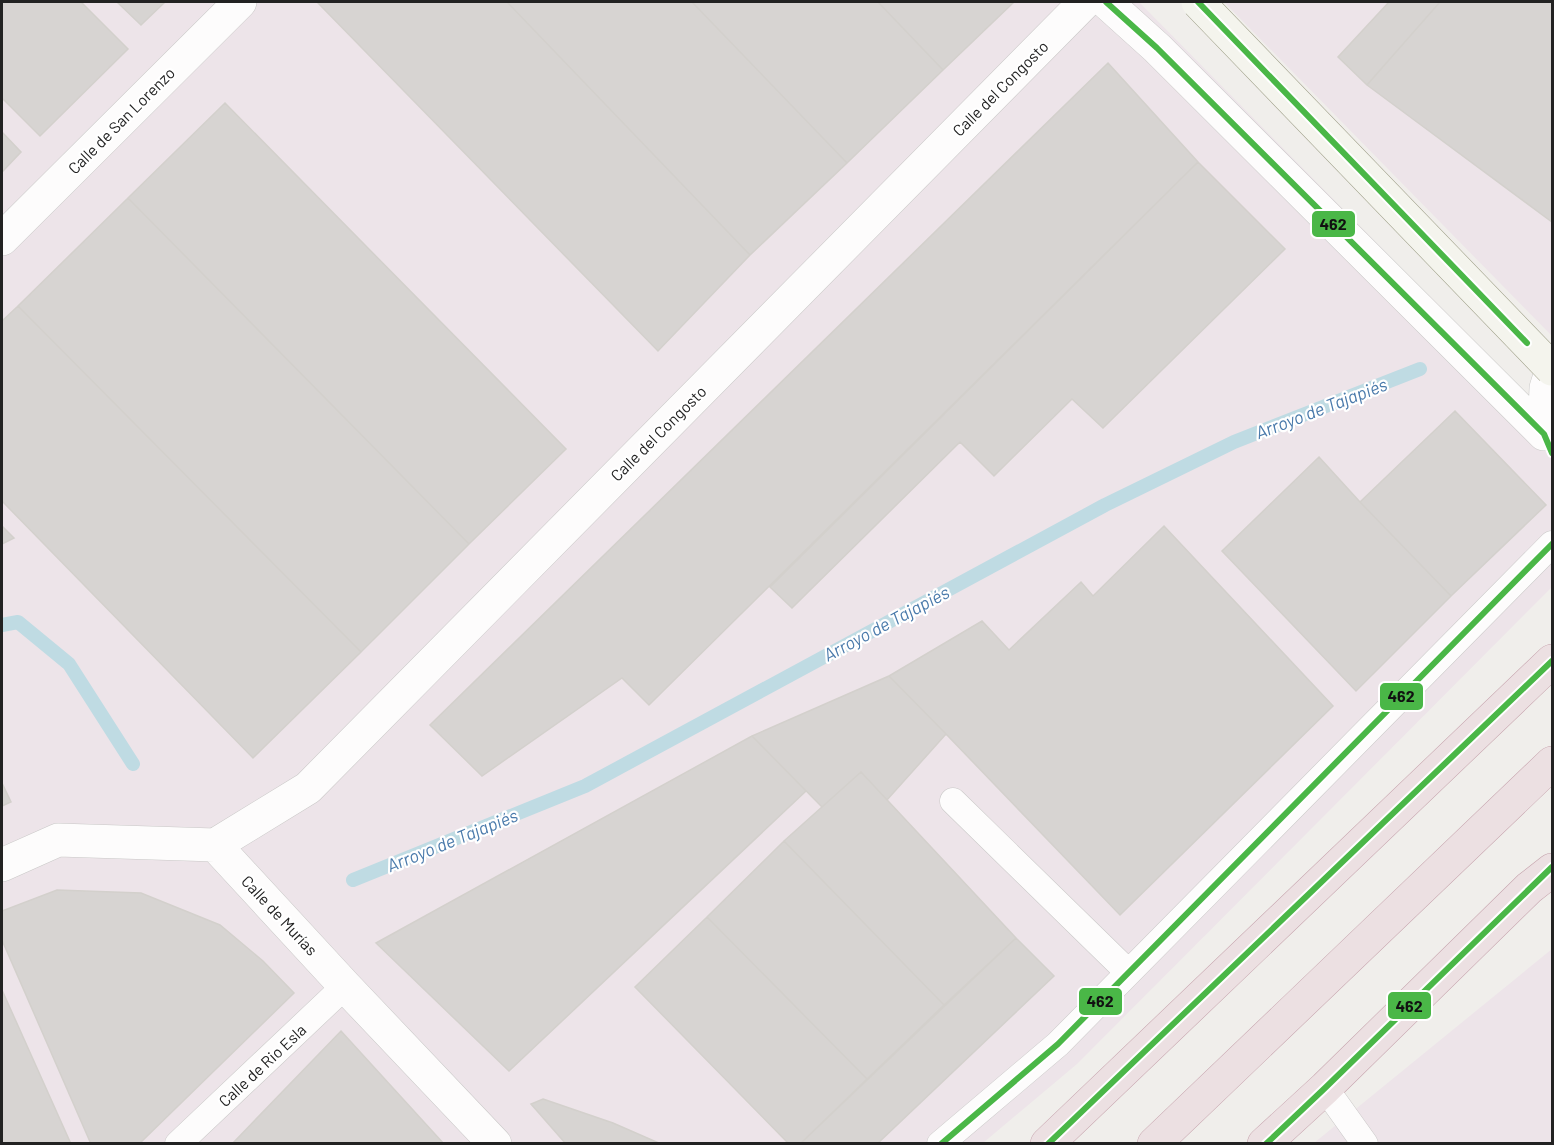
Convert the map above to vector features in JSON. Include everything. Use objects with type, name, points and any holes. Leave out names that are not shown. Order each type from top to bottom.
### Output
[{"type":"highway","points":[[1047,1143],[1552,661]]},
{"type":"highway","points":[[1154,1143],[1552,763]]},
{"type":"highway","points":[[1266,1142],[1545,875]]},
{"type":"street","name":"Calle de San Lorenzo","points":[[2,239],[240,2]]},
{"type":"street","name":"Calle del Congosto","points":[[215,845],[308,788],[1085,2]]},
{"type":"street","points":[[1106,2],[1157,48],[1550,439]]},
{"type":"street","points":[[1198,2],[1552,369],[1546,388],[1550,439]]},
{"type":"street","points":[[2,865],[58,840],[215,845]]},
{"type":"street","name":"Calle de Murías","points":[[215,845],[345,986],[495,1143]]},
{"type":"lane","points":[[940,1143],[1058,1044],[1552,544]]},
{"type":"lane","points":[[953,801],[1128,972]]},
{"type":"lane","name":"Calle de Rio Esla","points":[[178,1143],[345,986]]},
{"type":"lane","points":[[1325,1088],[1365,1143]]},
{"type":"shaded area","points":[[2,2],[1139,2],[1552,421],[1552,587],[1077,1064],[983,1143],[2,1144]]},
{"type":"shaded area","points":[[1224,2],[1552,2],[1552,336]]},
{"type":"shaded area","points":[[1552,949],[1552,1143],[1314,1143]]},
{"type":"building","points":[[2,2],[81,2],[128,49],[40,136],[2,98]]},
{"type":"building","points":[[117,2],[165,2],[141,25]]},
{"type":"building","points":[[507,2],[750,255],[658,351],[318,3]]},
{"type":"building","points":[[507,2],[692,2],[847,163],[750,255]]},
{"type":"building","points":[[692,2],[878,2],[943,70],[847,163]]},
{"type":"building","points":[[878,2],[1014,2],[943,70]]},
{"type":"building","points":[[1389,2],[1440,2],[1367,85],[1338,57]]},
{"type":"building","points":[[1440,2],[1552,2],[1552,222],[1367,85]]},
{"type":"building","points":[[1108,63],[1198,162],[649,705],[622,678],[482,776],[430,725]]},
{"type":"building","points":[[225,103],[566,449],[469,544],[128,198]]},
{"type":"building","points":[[2,132],[21,152],[2,172]]},
{"type":"building","points":[[1198,162],[1285,249],[1103,428],[1072,399],[994,476],[960,442],[792,608],[770,587]]},
{"type":"building","points":[[128,198],[469,544],[361,652],[18,306]]},
{"type":"building","points":[[18,306],[361,652],[253,758],[2,501],[2,321]]},
{"type":"building","points":[[1455,411],[1546,505],[1451,596],[1360,502]]},
{"type":"building","points":[[1319,457],[1451,596],[1356,691],[1222,551]]},
{"type":"building","points":[[2,526],[14,538],[2,544]]},
{"type":"building","points":[[1164,526],[1333,706],[1120,915],[889,676],[982,621],[1009,650],[1081,582],[1093,596]]},
{"type":"building","points":[[889,676],[946,734],[887,800],[861,772],[822,807],[752,736]]},
{"type":"building","points":[[752,736],[806,791],[509,1071],[376,943]]},
{"type":"building","points":[[861,772],[1016,938],[944,1005],[784,841]]},
{"type":"building","points":[[2,783],[11,802],[2,806]]},
{"type":"building","points":[[784,841],[944,1005],[867,1079],[707,917]]},
{"type":"building","points":[[57,890],[141,893],[220,925],[263,961],[294,993],[139,1144],[91,1144],[2,940],[2,911]]},
{"type":"building","points":[[707,917],[867,1079],[800,1144],[789,1144],[635,987]]},
{"type":"building","points":[[1016,938],[1054,976],[877,1144],[800,1144]]},
{"type":"building","points":[[2,990],[71,1144],[2,1144]]},
{"type":"building","points":[[341,1031],[444,1144],[232,1144]]},
{"type":"building","points":[[543,1099],[613,1123],[661,1144],[566,1144],[531,1104]]},
{"type":"waterway","name":"Arroyo de Tajapiés","points":[[353,880],[585,786],[1105,505],[1234,442],[1420,369]]},
{"type":"waterway","name":"Arroyo de Tajapiés","points":[[2,625],[18,622],[69,664],[133,764]]},
{"type":"transit line","name":"462","points":[[1106,2],[1157,48],[1544,434],[1552,453]]},
{"type":"transit line","name":"462","points":[[1198,2],[1527,343]]},
{"type":"transit line","name":"462","points":[[941,1144],[1058,1044],[1552,544]]},
{"type":"transit line","name":"462","points":[[1048,1144],[1552,661]]},
{"type":"transit line","name":"462","points":[[1266,1144],[1552,867]]}]
